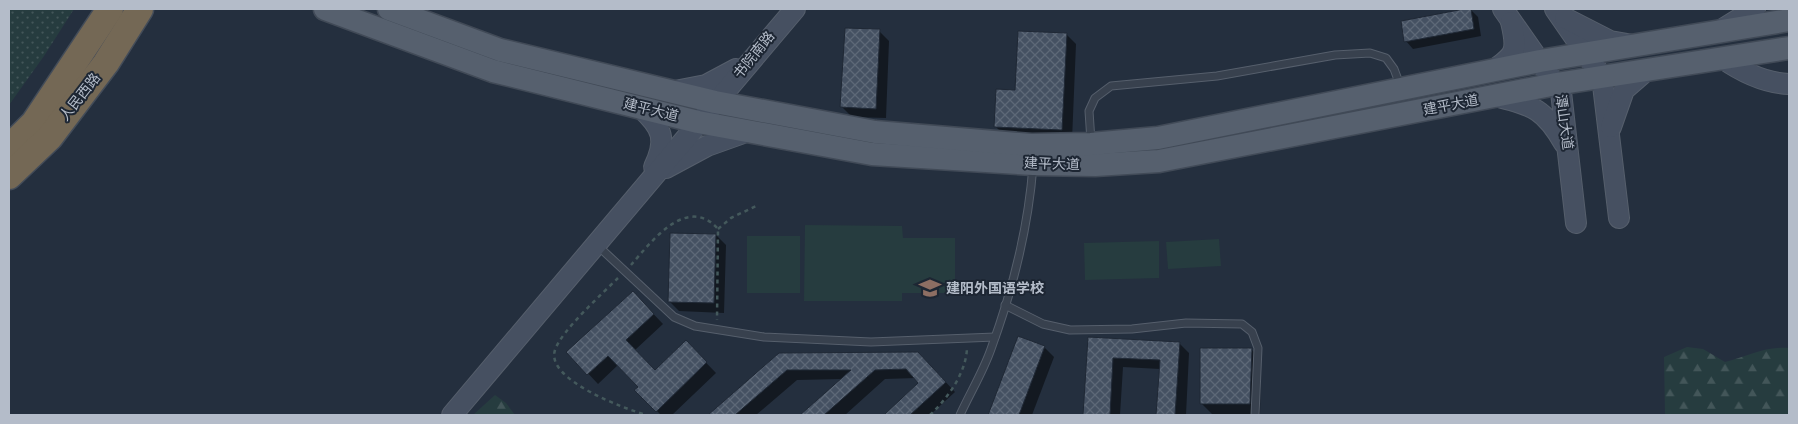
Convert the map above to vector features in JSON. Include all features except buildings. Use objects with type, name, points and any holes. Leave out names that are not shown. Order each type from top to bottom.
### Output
[{"type":"highway","name":"人民西路","points":[[9,148],[34,123],[110,9]]},
{"type":"highway","name":"人民西路","points":[[9,176],[50,137],[106,63],[140,11]]},
{"type":"main road","name":"建平大道","points":[[324,9],[493,71],[698,122],[872,154],[1034,164],[1095,165],[1159,161],[1556,84],[1789,48]]},
{"type":"main road","name":"建平大道","points":[[388,9],[500,50],[715,102],[875,132],[1031,145],[1091,144],[1158,138],[1540,61],[1588,55],[1721,30],[1789,20]]},
{"type":"main road","points":[[1721,30],[1755,9]]},
{"type":"main road","name":"书院南路","points":[[649,178],[790,11]]},
{"type":"main road","points":[[1557,12],[1610,41],[1637,46]]},
{"type":"main road","points":[[1557,12],[1602,77],[1619,218]]},
{"type":"main road","points":[[1492,71],[1510,59],[1516,45],[1507,14]]},
{"type":"main road","name":"潭山大道","points":[[1507,14],[1561,92],[1576,223]]},
{"type":"main road","points":[[1722,58],[1741,71],[1753,76],[1789,84]]},
{"type":"main road","points":[[668,91],[706,85],[750,60]]},
{"type":"main road","points":[[750,60],[744,73],[740,92],[746,102],[767,112]]},
{"type":"main road","points":[[1609,136],[1616,108],[1624,90],[1647,70]]},
{"type":"main road","points":[[1495,96],[1524,104],[1542,112],[1555,126],[1568,149]]},
{"type":"main road","points":[[452,415],[596,245],[649,178],[657,162],[662,139],[660,130],[653,119],[641,108]]},
{"type":"main road","points":[[649,178],[701,148],[749,131]]},
{"type":"lane","points":[[1091,144],[1089,112],[1095,98],[1111,86],[1217,76],[1335,55],[1370,53],[1386,58],[1394,69],[1400,90]]},
{"type":"lane","points":[[960,415],[995,337],[1018,266],[1029,213],[1034,164]]},
{"type":"lane","points":[[596,245],[674,317],[696,326],[764,337],[871,342],[995,337]]},
{"type":"lane","points":[[1005,305],[1043,324],[1070,330],[1132,329],[1186,323],[1242,324],[1252,332],[1258,348],[1255,415]]},
{"type":"path","points":[[716,329],[718,229],[731,218],[758,205]]},
{"type":"path","points":[[646,415],[598,397],[584,389],[559,368],[554,355],[564,334],[657,236],[680,218],[705,219],[718,229]]},
{"type":"path","points":[[930,415],[950,392],[962,371],[967,358],[967,339]]},
{"type":"green space","points":[[9,9],[74,9],[44,56],[9,105]]},
{"type":"green space","points":[[805,225],[902,226],[903,238],[955,238],[955,293],[902,293],[902,301],[804,301]]},
{"type":"green space","points":[[747,236],[800,236],[800,293],[747,293]]},
{"type":"green space","points":[[1219,239],[1221,266],[1168,269],[1166,242]]},
{"type":"green space","points":[[1159,241],[1159,278],[1085,280],[1084,243]]},
{"type":"green space","points":[[1687,347],[1703,349],[1725,362],[1773,348],[1789,348],[1789,415],[1665,415],[1664,357]]},
{"type":"green space","points":[[495,395],[506,403],[515,415],[473,415]]},
{"type":"place","name":"建阳外国语学校","points":[[930,288]]}]
